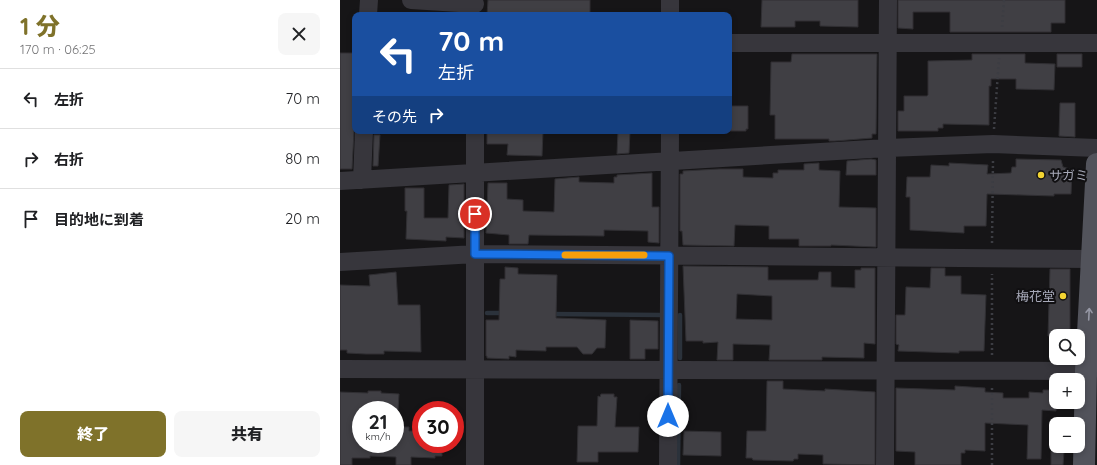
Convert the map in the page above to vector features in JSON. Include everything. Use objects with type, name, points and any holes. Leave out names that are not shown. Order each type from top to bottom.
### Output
[{"type":"main road","points":[[1084,465],[1092,370],[1092,259],[1097,164]]},
{"type":"street","points":[[368,12],[369,0]]},
{"type":"street","points":[[410,0],[475,6]]},
{"type":"street","points":[[670,0],[670,12]]},
{"type":"street","points":[[885,465],[888,0]]},
{"type":"street","points":[[732,43],[1097,43]]},
{"type":"street","points":[[362,180],[364,134]]},
{"type":"street","points":[[475,134],[475,465]]},
{"type":"street","points":[[668,465],[670,134]]},
{"type":"street","points":[[340,181],[887,148],[993,144],[1097,148]]},
{"type":"street","points":[[340,262],[475,254],[1092,259]]},
{"type":"street","points":[[340,369],[1092,370]]},
{"type":"path","points":[[992,465],[993,144],[1004,0]]},
{"type":"building","points":[[488,0],[590,0],[590,12],[487,12]]},
{"type":"building","points":[[762,0],[858,0],[858,27],[820,26],[820,21],[795,21],[795,27],[761,27]]},
{"type":"building","points":[[898,0],[1065,0],[1065,23],[1051,23],[1051,32],[950,32],[950,12],[913,12],[913,29],[898,28]]},
{"type":"building","points":[[340,53],[352,53],[352,134],[354,134],[352,169],[340,169]]},
{"type":"building","points":[[792,54],[877,54],[876,134],[872,134],[872,138],[835,141],[829,141],[829,139],[775,139],[775,115],[770,115],[771,62],[791,62]]},
{"type":"building","points":[[972,54],[1025,54],[1025,63],[1055,64],[1054,90],[1016,89],[1016,79],[991,79],[991,86],[989,86],[989,125],[943,124],[943,128],[938,128],[938,131],[898,131],[898,111],[904,111],[904,96],[928,95],[928,61],[972,60]]},
{"type":"building","points":[[1057,54],[1082,54],[1082,67],[1057,67]]},
{"type":"building","points":[[1060,103],[1075,103],[1075,137],[1059,136]]},
{"type":"building","points":[[732,106],[748,106],[748,129],[746,129],[746,131],[732,131]]},
{"type":"building","points":[[487,134],[543,134],[542,156],[507,155],[508,144],[487,144]]},
{"type":"building","points":[[618,134],[630,134],[629,153],[617,154]]},
{"type":"building","points":[[374,135],[380,135],[378,166],[373,166]]},
{"type":"building","points":[[1016,159],[1061,160],[1063,167],[1070,169],[1070,172],[1072,172],[1071,194],[1054,194],[1054,196],[987,194],[986,226],[964,226],[964,233],[910,230],[910,197],[906,197],[907,177],[930,177],[931,165],[949,166],[949,163],[988,165],[987,174],[1011,173],[1012,167],[1016,167]]},
{"type":"building","points":[[876,160],[876,175],[846,175],[847,161]]},
{"type":"building","points":[[819,163],[819,170],[840,171],[839,207],[876,208],[876,247],[831,245],[799,246],[799,239],[769,239],[769,226],[735,225],[734,246],[683,245],[682,231],[680,231],[680,174],[683,174],[683,171],[743,169],[743,177],[773,178],[773,173],[778,173],[778,170],[804,170],[804,164]]},
{"type":"building","points":[[652,173],[652,207],[659,207],[659,243],[648,242],[648,231],[604,230],[604,236],[529,235],[528,244],[509,244],[509,235],[486,233],[488,183],[507,183],[507,199],[523,200],[523,211],[554,212],[555,179],[579,177],[579,182],[614,183],[614,177],[617,177],[617,175]]},
{"type":"building","points":[[464,184],[464,238],[446,237],[446,241],[406,239],[407,211],[405,211],[405,188],[424,188],[424,218],[448,218],[449,185]]},
{"type":"building","points":[[683,266],[768,267],[768,280],[818,280],[819,272],[831,272],[831,287],[855,288],[855,270],[861,270],[861,268],[875,268],[875,344],[864,343],[864,358],[822,357],[822,360],[769,360],[770,345],[733,344],[733,360],[717,360],[718,342],[703,343],[703,341],[686,341]],"holes":[[[737,294],[772,296],[772,320],[736,319]]]},
{"type":"building","points":[[505,267],[518,268],[518,274],[557,275],[556,318],[606,320],[605,348],[597,348],[592,354],[583,354],[577,347],[546,347],[546,351],[516,350],[516,357],[509,356],[509,359],[487,358],[486,320],[499,320],[500,279],[505,279]]},
{"type":"building","points":[[931,268],[945,268],[945,276],[961,276],[961,294],[986,295],[984,351],[959,351],[959,353],[898,351],[899,345],[896,344],[896,315],[905,315],[906,287],[930,288]]},
{"type":"building","points":[[1050,269],[1070,269],[1070,329],[1049,329],[1048,336]]},
{"type":"building","points":[[396,272],[398,305],[420,305],[421,352],[384,351],[384,354],[366,354],[347,353],[347,350],[340,350],[340,285],[370,286],[369,275]]},
{"type":"building","points":[[630,320],[658,321],[658,349],[645,349],[645,359],[630,359]]},
{"type":"building","points":[[767,381],[783,381],[783,389],[825,391],[825,389],[875,392],[875,465],[823,464],[823,455],[798,454],[798,459],[794,459],[793,461],[753,460],[752,458],[746,458],[747,431],[766,431]]},
{"type":"building","points":[[955,386],[985,388],[985,392],[1003,393],[1003,398],[1029,398],[1029,392],[1043,393],[1043,390],[1049,390],[1049,409],[1056,409],[1056,411],[1042,410],[1041,459],[1027,459],[1028,425],[985,423],[985,451],[965,450],[965,453],[961,453],[961,465],[915,465],[915,452],[896,451],[896,388],[955,390]]},
{"type":"building","points":[[368,391],[381,391],[381,393],[399,394],[399,401],[352,401],[352,453],[404,453],[404,427],[409,427],[409,431],[412,431],[412,453],[442,453],[442,456],[435,456],[435,458],[411,457],[411,465],[396,465],[396,457],[370,456],[370,458],[352,458],[352,465],[340,465],[340,392],[368,393]]},
{"type":"building","points":[[601,394],[614,394],[614,397],[617,397],[615,427],[639,427],[638,452],[598,452],[598,462],[577,462],[578,426],[597,426],[598,396],[600,397]]},
{"type":"building","points":[[684,431],[721,432],[721,456],[683,455]]},
{"type":"building","points":[[1051,453],[1064,453],[1063,465],[1051,465]]},
{"type":"waterway","points":[[487,313],[505,313]]},
{"type":"waterway","points":[[550,314],[661,315]]},
{"type":"waterway","points":[[680,315],[680,358]]},
{"type":"waterway","points":[[678,465],[679,385]]},
{"type":"slow traffic","points":[[565,255],[644,255]]},
{"type":"place","name":"サガミ","points":[[1041,175]]},
{"type":"place","name":"梅花堂","points":[[1063,296]]},
{"type":"route","points":[[475,214],[475,254],[669,256],[668,416]]}]
